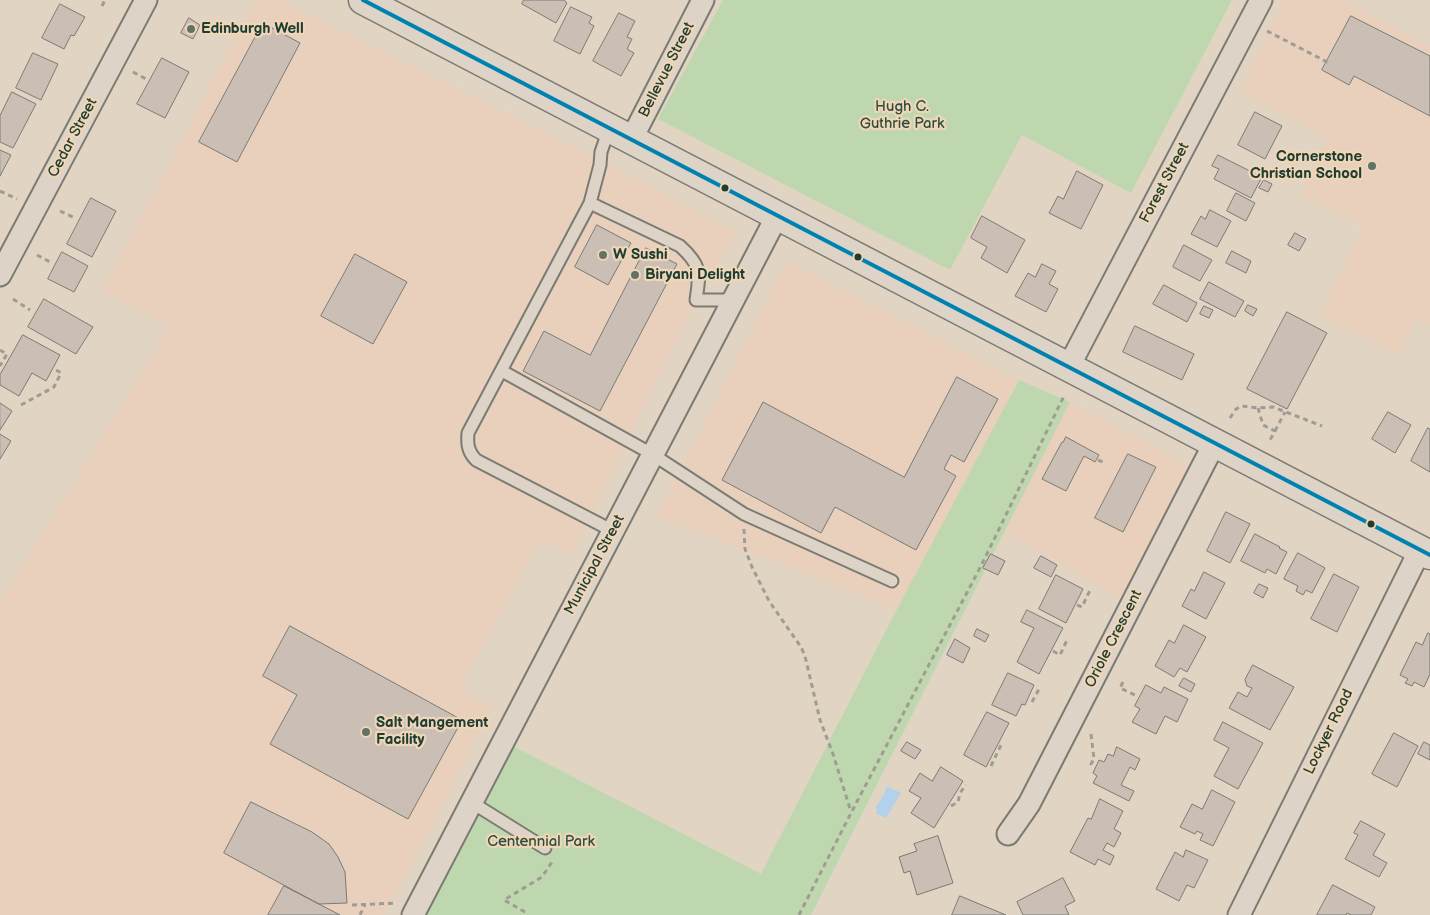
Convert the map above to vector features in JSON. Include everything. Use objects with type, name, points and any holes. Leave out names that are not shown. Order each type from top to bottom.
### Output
[{"type":"main road","points":[[363,0],[1425,552]]},
{"type":"street","name":"Cedar Street","points":[[0,275],[146,0]]},
{"type":"street","name":"Bellevue Street","points":[[620,134],[704,0]]},
{"type":"street","name":"Forest Street","points":[[1069,366],[1261,0]]},
{"type":"street","name":"Municipal Street","points":[[413,911],[472,802],[777,216]]},
{"type":"street","name":"Oriole Crescent","points":[[1008,834],[1029,804],[1215,442]]},
{"type":"street","name":"Lockyer Road","points":[[1238,915],[1425,552]]},
{"type":"lane","points":[[613,531],[476,460],[471,455],[467,442],[468,433],[590,203],[600,165],[601,152],[620,134]]},
{"type":"lane","points":[[590,203],[680,246],[688,253],[700,272],[696,300],[734,300]]},
{"type":"lane","points":[[502,371],[652,454],[744,514],[892,581]]},
{"type":"lane","points":[[472,802],[544,848]]},
{"type":"path","points":[[102,6],[105,0]]},
{"type":"path","points":[[1250,22],[1331,64]]},
{"type":"path","points":[[133,72],[146,79]]},
{"type":"path","points":[[0,191],[18,199]]},
{"type":"path","points":[[60,211],[75,218]]},
{"type":"path","points":[[37,255],[52,263]]},
{"type":"path","points":[[13,299],[30,310]]},
{"type":"path","points":[[0,350],[6,354],[0,366]]},
{"type":"path","points":[[21,406],[54,387],[61,373],[53,368]]},
{"type":"path","points":[[799,915],[982,564],[1065,394]]},
{"type":"path","points":[[1230,418],[1236,409],[1242,406],[1273,407],[1322,426]]},
{"type":"path","points":[[1258,408],[1263,425],[1275,431]]},
{"type":"path","points":[[1270,440],[1285,412]]},
{"type":"path","points":[[1098,460],[1106,463]]},
{"type":"path","points":[[744,514],[744,549],[769,601],[801,647],[805,656],[820,720],[833,754],[851,813]]},
{"type":"path","points":[[1077,605],[1082,606],[1091,588]]},
{"type":"path","points":[[1053,651],[1060,655],[1068,638]]},
{"type":"path","points":[[1123,682],[1120,688],[1135,695]]},
{"type":"path","points":[[1032,702],[1039,689]]},
{"type":"path","points":[[1091,734],[1094,758],[1091,764],[1093,766]]},
{"type":"path","points":[[990,766],[1001,745]]},
{"type":"path","points":[[951,806],[958,802],[960,793],[966,785]]},
{"type":"path","points":[[525,912],[504,900],[542,877],[552,860]]},
{"type":"path","points":[[352,905],[366,904],[413,911]]},
{"type":"path","points":[[360,915],[366,904]]},
{"type":"shaded area","points":[[255,0],[282,0],[577,148],[736,232],[696,300],[571,555],[539,540],[461,688],[493,706],[384,915],[0,915],[0,602],[170,326],[102,291]]},
{"type":"shaded area","name":"Cornerstone Christian School","points":[[1284,0],[1344,0],[1430,46],[1430,325],[1415,319],[1400,355],[1320,316],[1364,226],[1300,196],[1327,137],[1240,93]]},
{"type":"shaded area","points":[[787,262],[1019,380],[897,609],[656,516]]},
{"type":"shaded area","points":[[1070,402],[1209,476],[1141,609],[1005,532]]},
{"type":"green space","name":"Hugh C. Guthrie Park","points":[[723,0],[1232,0],[1131,193],[1022,135],[950,270],[658,119]]},
{"type":"green space","name":"Centennial Park","points":[[1019,380],[1070,402],[811,915],[414,915],[513,746],[761,874],[897,609]]},
{"type":"water","points":[[887,786],[901,793],[886,818],[877,814],[876,807]]},
{"type":"building","points":[[524,0],[564,0],[567,3],[556,23],[522,4]]},
{"type":"building","points":[[60,4],[85,17],[74,36],[71,35],[64,49],[42,38]]},
{"type":"building","points":[[571,7],[592,17],[589,23],[594,26],[580,54],[554,41]]},
{"type":"building","points":[[619,13],[635,21],[627,37],[632,39],[627,49],[634,53],[621,76],[593,61]]},
{"type":"building","points":[[1351,16],[1430,56],[1430,116],[1354,76],[1349,85],[1322,70]]},
{"type":"building","name":"Edinburgh Well","points":[[189,18],[200,25],[193,39],[181,33]]},
{"type":"building","points":[[263,23],[300,43],[237,162],[199,142]]},
{"type":"building","points":[[33,53],[58,64],[41,100],[16,88]]},
{"type":"building","points":[[162,58],[189,72],[165,118],[137,104]]},
{"type":"building","points":[[12,92],[36,104],[13,148],[0,142],[0,116]]},
{"type":"building","points":[[1255,112],[1282,126],[1265,159],[1238,145]]},
{"type":"building","points":[[0,150],[11,155],[0,176]]},
{"type":"building","points":[[1218,155],[1262,177],[1251,198],[1214,179],[1219,169],[1212,166]]},
{"type":"building","points":[[1077,171],[1103,185],[1081,229],[1049,213],[1058,196],[1063,199]]},
{"type":"building","points":[[1264,180],[1272,184],[1268,192],[1259,188]]},
{"type":"building","points":[[1236,193],[1255,203],[1246,221],[1227,211]]},
{"type":"building","points":[[91,198],[116,211],[92,257],[67,244]]},
{"type":"building","points":[[1210,210],[1231,221],[1217,247],[1191,234],[1201,216],[1205,219]]},
{"type":"building","points":[[982,216],[1025,240],[1007,273],[981,258],[987,247],[971,238]]},
{"type":"building","name":"W Sushi","points":[[597,225],[631,243],[608,285],[575,267]]},
{"type":"building","points":[[1295,233],[1306,239],[1299,251],[1288,245]]},
{"type":"building","points":[[1184,245],[1212,260],[1200,281],[1173,267]]},
{"type":"building","points":[[646,248],[677,264],[600,411],[523,371],[544,331],[590,355]]},
{"type":"building","points":[[1232,251],[1251,261],[1246,273],[1226,263]]},
{"type":"building","points":[[62,252],[88,266],[74,292],[48,279]]},
{"type":"building","points":[[355,254],[407,282],[373,344],[321,316]]},
{"type":"building","points":[[1042,264],[1056,271],[1049,284],[1058,289],[1046,312],[1015,296],[1028,273],[1035,277]]},
{"type":"building","points":[[1209,282],[1244,301],[1235,317],[1200,299]]},
{"type":"building","points":[[1164,285],[1197,303],[1187,322],[1153,304]]},
{"type":"building","points":[[44,299],[93,327],[76,354],[28,327]]},
{"type":"building","points":[[1248,305],[1257,309],[1253,316],[1245,311]]},
{"type":"building","points":[[1204,306],[1213,310],[1209,318],[1200,314]]},
{"type":"building","points":[[1287,312],[1327,333],[1287,409],[1247,389]]},
{"type":"building","points":[[1135,326],[1194,354],[1182,380],[1123,352]]},
{"type":"building","points":[[23,335],[60,355],[46,381],[32,373],[19,396],[0,385],[0,375]]},
{"type":"building","points":[[957,377],[998,399],[964,462],[951,455],[944,469],[956,476],[916,550],[835,507],[821,533],[722,480],[763,402],[904,477]]},
{"type":"building","points":[[0,403],[12,411],[0,430]]},
{"type":"building","points":[[1388,412],[1411,425],[1395,453],[1372,439]]},
{"type":"building","points":[[1428,428],[1430,429],[1430,472],[1411,461]]},
{"type":"building","points":[[0,434],[11,441],[0,459]]},
{"type":"building","points":[[1066,437],[1099,455],[1095,462],[1084,456],[1066,491],[1042,479]]},
{"type":"building","points":[[1128,454],[1156,467],[1123,532],[1095,518]]},
{"type":"building","points":[[1226,512],[1250,524],[1230,563],[1207,551]]},
{"type":"building","points":[[1255,534],[1287,552],[1276,574],[1267,569],[1265,573],[1241,561]]},
{"type":"building","points":[[1298,553],[1325,568],[1312,593],[1306,590],[1303,595],[1296,591],[1298,586],[1284,579]]},
{"type":"building","points":[[991,554],[1005,561],[998,575],[983,568]]},
{"type":"building","points":[[1041,556],[1057,565],[1051,577],[1034,568]]},
{"type":"building","points":[[1204,572],[1225,583],[1206,619],[1182,606],[1191,589],[1194,591]]},
{"type":"building","points":[[1334,574],[1359,587],[1337,632],[1311,619]]},
{"type":"building","points":[[1056,575],[1083,589],[1066,623],[1039,609]]},
{"type":"building","points":[[1259,584],[1268,588],[1263,598],[1254,593]]},
{"type":"building","points":[[1027,610],[1063,628],[1039,674],[1017,662],[1034,628],[1021,622]]},
{"type":"building","points":[[1184,625],[1206,637],[1187,672],[1180,668],[1174,677],[1155,666],[1169,640],[1174,643]]},
{"type":"building","name":"Salt Mangement Facility","points":[[290,626],[462,720],[408,819],[270,744],[297,695],[263,676]]},
{"type":"building","points":[[977,629],[989,635],[985,642],[974,636]]},
{"type":"building","points":[[1428,633],[1430,634],[1430,674],[1424,687],[1414,682],[1412,686],[1405,683],[1408,679],[1400,675],[1416,642],[1422,645]]},
{"type":"building","points":[[955,639],[970,648],[963,663],[947,655]]},
{"type":"building","points":[[1253,665],[1294,687],[1270,730],[1229,708],[1238,692],[1247,697],[1252,688],[1247,686],[1245,680]]},
{"type":"building","points":[[1008,673],[1034,685],[1025,705],[1022,704],[1016,716],[992,705]]},
{"type":"building","points":[[1184,678],[1195,684],[1191,692],[1179,686]]},
{"type":"building","points":[[1146,685],[1161,693],[1164,687],[1188,699],[1177,722],[1165,716],[1156,734],[1132,722],[1140,709],[1135,706]]},
{"type":"building","points":[[987,712],[1009,723],[986,767],[964,755]]},
{"type":"building","points":[[1223,722],[1263,743],[1238,789],[1214,776],[1229,748],[1214,740]]},
{"type":"building","points":[[1394,733],[1418,746],[1397,787],[1372,774]]},
{"type":"building","points":[[907,742],[921,750],[915,759],[901,751]]},
{"type":"building","points":[[1424,742],[1430,745],[1430,760],[1418,754]]},
{"type":"building","points":[[1117,747],[1140,759],[1135,770],[1130,767],[1121,785],[1134,791],[1129,801],[1093,783],[1097,776],[1093,773],[1099,760],[1104,762],[1108,754],[1113,756]]},
{"type":"building","points":[[941,767],[963,781],[934,828],[911,813],[921,798],[909,791],[920,773],[932,781]]},
{"type":"building","points":[[1212,790],[1235,802],[1213,846],[1200,840],[1203,834],[1197,831],[1195,834],[1180,827],[1192,804],[1202,809]]},
{"type":"building","points":[[1100,799],[1123,811],[1114,829],[1121,833],[1114,847],[1107,843],[1103,850],[1114,856],[1110,865],[1098,859],[1095,865],[1070,852],[1088,818],[1091,819]]},
{"type":"building","points":[[251,802],[312,832],[329,844],[345,872],[347,903],[319,904],[224,853]]},
{"type":"building","points":[[1361,821],[1385,834],[1373,855],[1387,863],[1379,877],[1345,859],[1358,835],[1354,833]]},
{"type":"building","points":[[938,836],[953,883],[917,895],[910,871],[904,873],[899,857],[917,851],[914,844]]},
{"type":"building","points":[[1186,850],[1208,860],[1194,888],[1187,885],[1179,901],[1156,889],[1175,852],[1183,857]]},
{"type":"building","points":[[1063,878],[1075,901],[1065,906],[1069,915],[1023,915],[1017,902]]},
{"type":"building","points":[[1333,885],[1375,907],[1371,915],[1351,915],[1347,913],[1346,915],[1317,915]]},
{"type":"building","points":[[284,886],[319,904],[340,915],[268,915]]},
{"type":"building","points":[[960,896],[1006,915],[952,915]]},
{"type":"transit line","points":[[363,0],[1430,555]]},
{"type":"place","name":"Edinburgh Well","points":[[191,29]]},
{"type":"place","name":"Cornerstone Christian School","points":[[1372,166]]},
{"type":"place","name":"W Sushi","points":[[603,255]]},
{"type":"place","name":"Biryani Delight","points":[[635,275]]},
{"type":"place","name":"Salt Mangement Facility","points":[[366,732]]}]
